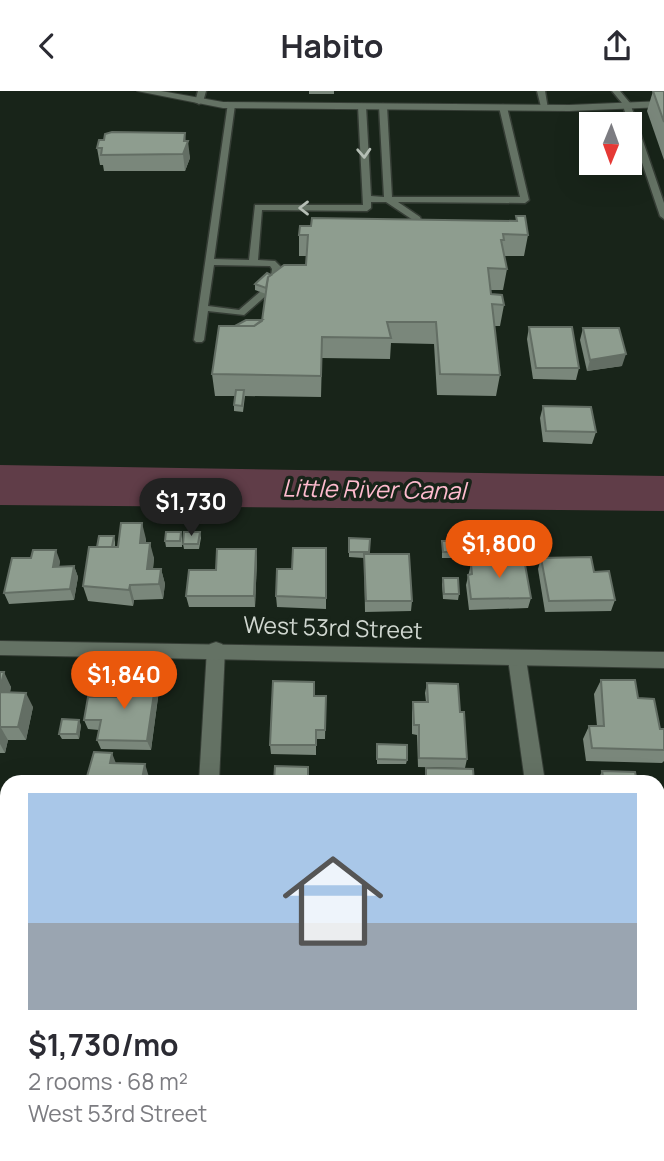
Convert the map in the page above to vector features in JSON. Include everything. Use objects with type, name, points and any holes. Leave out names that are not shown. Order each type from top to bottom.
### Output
[{"type":"street","points":[[142,91],[200,97],[231,105],[545,107],[664,104]]},
{"type":"street","points":[[361,91],[362,106]]},
{"type":"street","points":[[382,91],[383,106]]},
{"type":"street","name":"West 53rd Street","points":[[0,648],[216,649],[517,659],[664,660]]},
{"type":"street","points":[[209,775],[216,649]]},
{"type":"street","points":[[517,659],[534,775]]},
{"type":"lane","points":[[541,91],[545,107]]},
{"type":"lane","points":[[616,91],[626,103],[664,215]]},
{"type":"lane","points":[[199,341],[231,105]]},
{"type":"lane","points":[[359,218],[367,204],[362,106]]},
{"type":"lane","points":[[383,106],[388,199]]},
{"type":"lane","points":[[253,263],[258,207],[367,204],[388,199],[525,200],[503,107]]},
{"type":"lane","points":[[388,199],[419,222],[413,233],[405,235]]},
{"type":"lane","points":[[209,262],[277,266],[275,283]]},
{"type":"lane","points":[[204,308],[241,313],[264,293]]},
{"type":"water","name":"Little River Canal","points":[[0,465],[664,476],[664,511],[0,505]]},
{"type":"building","points":[[653,91],[664,91],[664,122]]},
{"type":"building","points":[[185,133],[184,141],[188,141],[183,154],[101,155],[102,148],[97,148],[99,140],[104,140],[105,134]]},
{"type":"building","points":[[516,216],[525,216],[528,235],[503,234],[504,240],[501,240],[507,269],[488,268],[491,294],[502,295],[504,305],[492,304],[500,375],[440,374],[436,322],[387,322],[391,338],[322,337],[321,376],[212,374],[219,326],[254,326],[262,321],[268,277],[284,265],[306,265],[308,235],[299,235],[300,226],[311,226],[312,218],[517,221]]},
{"type":"building","points":[[267,273],[271,275],[266,288],[255,284]]},
{"type":"building","points":[[246,320],[262,320],[254,326],[235,326]]},
{"type":"building","points":[[529,327],[572,327],[579,368],[536,368]]},
{"type":"building","points":[[583,328],[619,328],[626,354],[590,360]]},
{"type":"building","points":[[236,390],[244,390],[242,406],[234,405]]},
{"type":"building","points":[[543,406],[591,407],[596,432],[546,431]]},
{"type":"building","points":[[121,523],[142,523],[140,543],[150,543],[147,569],[161,569],[159,584],[130,585],[129,590],[83,586],[89,547],[118,547]]},
{"type":"building","points":[[166,532],[181,532],[180,541],[165,541]]},
{"type":"building","points":[[184,532],[200,532],[198,544],[183,544]]},
{"type":"building","points":[[99,536],[114,536],[112,547],[97,547]]},
{"type":"building","points":[[349,538],[370,539],[369,552],[349,552]]},
{"type":"building","points":[[442,541],[455,541],[456,552],[443,552]]},
{"type":"building","points":[[293,548],[326,548],[326,598],[276,596],[277,569],[292,569]]},
{"type":"building","points":[[217,549],[256,549],[254,596],[186,596],[189,570],[216,570]]},
{"type":"building","points":[[33,550],[56,550],[53,567],[74,566],[70,589],[4,593],[12,558],[31,558]]},
{"type":"building","points":[[364,554],[409,554],[412,601],[366,601]]},
{"type":"building","points":[[591,557],[594,572],[609,571],[615,600],[549,601],[541,558]]},
{"type":"building","points":[[489,559],[524,559],[531,598],[471,599],[468,575],[472,574],[471,564],[490,563]]},
{"type":"building","points":[[443,578],[458,578],[459,594],[444,594]]},
{"type":"building","points":[[0,672],[4,672],[0,688]]},
{"type":"building","points":[[120,679],[156,680],[147,741],[97,740],[101,720],[84,720],[88,697],[117,697]]},
{"type":"building","points":[[601,680],[635,680],[638,698],[654,699],[660,729],[664,729],[664,750],[592,748],[589,726],[604,726]]},
{"type":"building","points":[[273,681],[314,682],[314,696],[326,696],[325,730],[316,730],[316,745],[270,745]]},
{"type":"building","points":[[427,683],[458,684],[460,712],[464,712],[467,759],[419,758],[419,725],[414,725],[413,702],[428,702]]},
{"type":"building","points":[[0,692],[26,693],[18,727],[0,727]]},
{"type":"building","points":[[62,719],[79,720],[77,734],[59,734]]},
{"type":"building","points":[[377,744],[407,745],[407,760],[377,759]]},
{"type":"building","points":[[94,752],[112,753],[110,763],[145,764],[143,775],[87,775]]},
{"type":"building","points":[[275,766],[308,767],[308,775],[274,775]]},
{"type":"building","points":[[426,768],[473,769],[473,775],[426,775]]},
{"type":"building","points":[[602,771],[635,772],[636,775],[603,775]]}]
